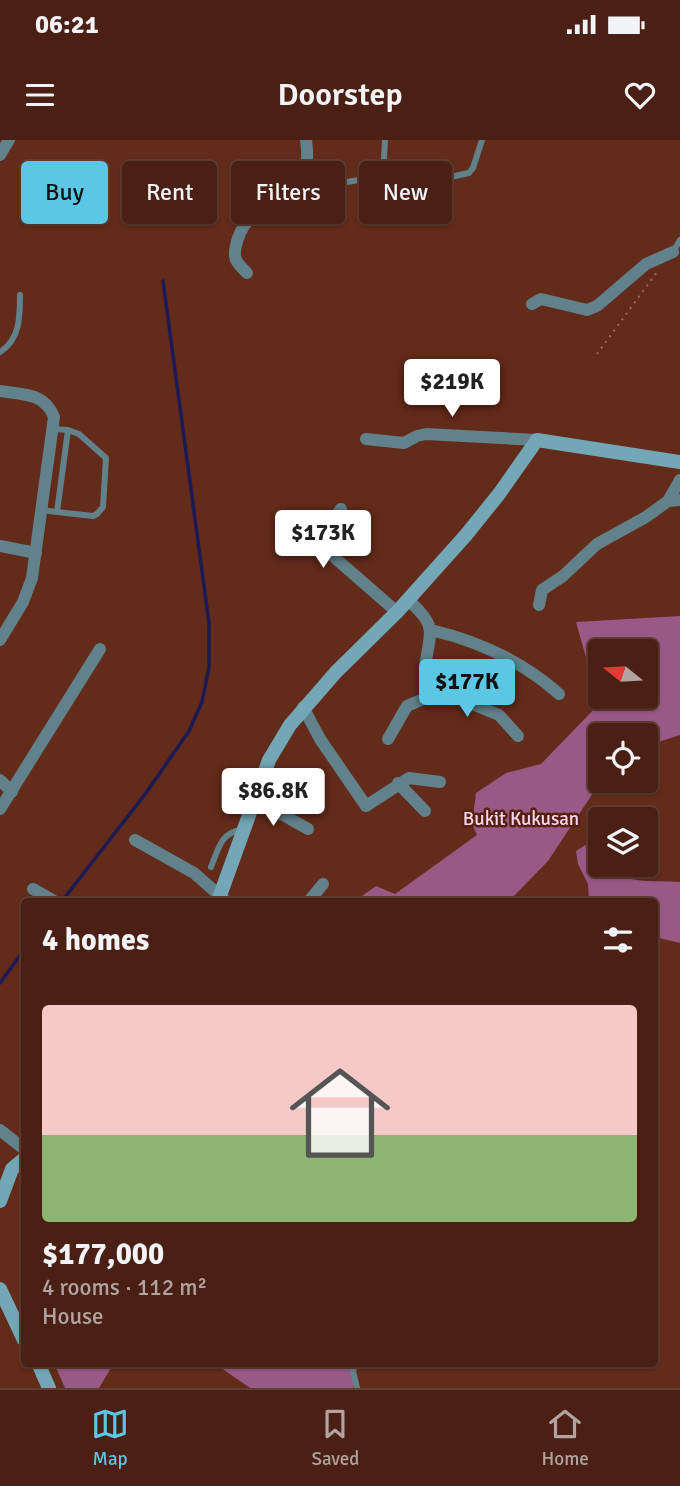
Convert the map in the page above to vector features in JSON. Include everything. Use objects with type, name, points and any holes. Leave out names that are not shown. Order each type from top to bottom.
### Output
[{"type":"street","points":[[0,155],[9,140]]},
{"type":"street","points":[[247,273],[237,261],[235,251],[245,224],[252,218],[276,211],[298,193],[305,178],[309,158],[306,140]]},
{"type":"street","points":[[533,304],[541,299],[587,310],[597,306],[646,264],[676,246]]},
{"type":"street","points":[[0,391],[42,399],[49,405],[54,417],[36,553],[28,591],[0,640]]},
{"type":"street","points":[[366,439],[404,443],[426,434],[537,440],[680,461]]},
{"type":"street","points":[[222,898],[243,830],[278,743],[303,707],[397,612],[499,494],[537,440]]},
{"type":"street","points":[[539,605],[542,590],[563,576],[597,544],[674,500],[680,480]]},
{"type":"street","points":[[341,509],[324,535],[327,551],[397,612]]},
{"type":"street","points":[[0,546],[36,553]]},
{"type":"street","points":[[388,739],[407,706],[428,697],[429,686],[425,673],[430,630],[428,621],[408,600]]},
{"type":"street","points":[[430,630],[454,635],[485,647],[537,675],[559,694]]},
{"type":"street","points":[[0,809],[100,649]]},
{"type":"street","points":[[429,686],[499,715],[518,736]]},
{"type":"street","points":[[303,707],[320,739],[364,805],[369,807],[398,783],[409,778],[440,782]]},
{"type":"street","points":[[0,780],[12,792]]},
{"type":"street","points":[[398,783],[425,811]]},
{"type":"street","points":[[255,799],[308,829]]},
{"type":"street","points":[[135,840],[194,873],[219,898]]},
{"type":"street","points":[[311,898],[323,884]]},
{"type":"street","points":[[33,890],[48,898]]},
{"type":"street","points":[[0,1130],[21,1147]]},
{"type":"street","points":[[0,1201],[12,1170],[21,1161]]},
{"type":"street","points":[[0,1289],[21,1334]]},
{"type":"street","points":[[40,1367],[49,1388]]},
{"type":"lane","points":[[347,182],[383,176],[385,140]]},
{"type":"lane","points":[[452,177],[469,173],[482,140]]},
{"type":"lane","points":[[0,352],[16,332],[20,295]]},
{"type":"lane","points":[[42,510],[93,516],[103,507],[106,458],[79,434],[54,429]]},
{"type":"lane","points":[[57,512],[68,430]]},
{"type":"lane","points":[[211,867],[226,834],[243,830]]},
{"type":"lane","points":[[352,1367],[357,1388]]},
{"type":"path","points":[[597,354],[657,272]]},
{"type":"green space","name":"Bukit Kukusan","points":[[680,616],[680,735],[658,742],[658,723],[588,723],[588,793],[593,793],[548,861],[512,898],[359,898],[376,886],[395,894],[477,835],[472,824],[476,793],[506,773],[541,764],[594,709],[658,709],[658,639],[588,639],[588,665],[576,622]]},
{"type":"green space","name":"Bukit Kukusan","points":[[585,845],[588,848],[588,877],[680,882],[680,943],[658,938],[658,898],[589,898],[588,884],[578,864],[576,851]]},
{"type":"green space","points":[[56,1367],[112,1367],[99,1388],[65,1388]]},
{"type":"green space","points":[[220,1367],[357,1367],[353,1388],[250,1388]]},
{"type":"waterway","points":[[64,898],[146,793],[189,731],[202,702],[209,667],[209,623],[163,281]]},
{"type":"waterway","points":[[0,983],[21,954]]}]
